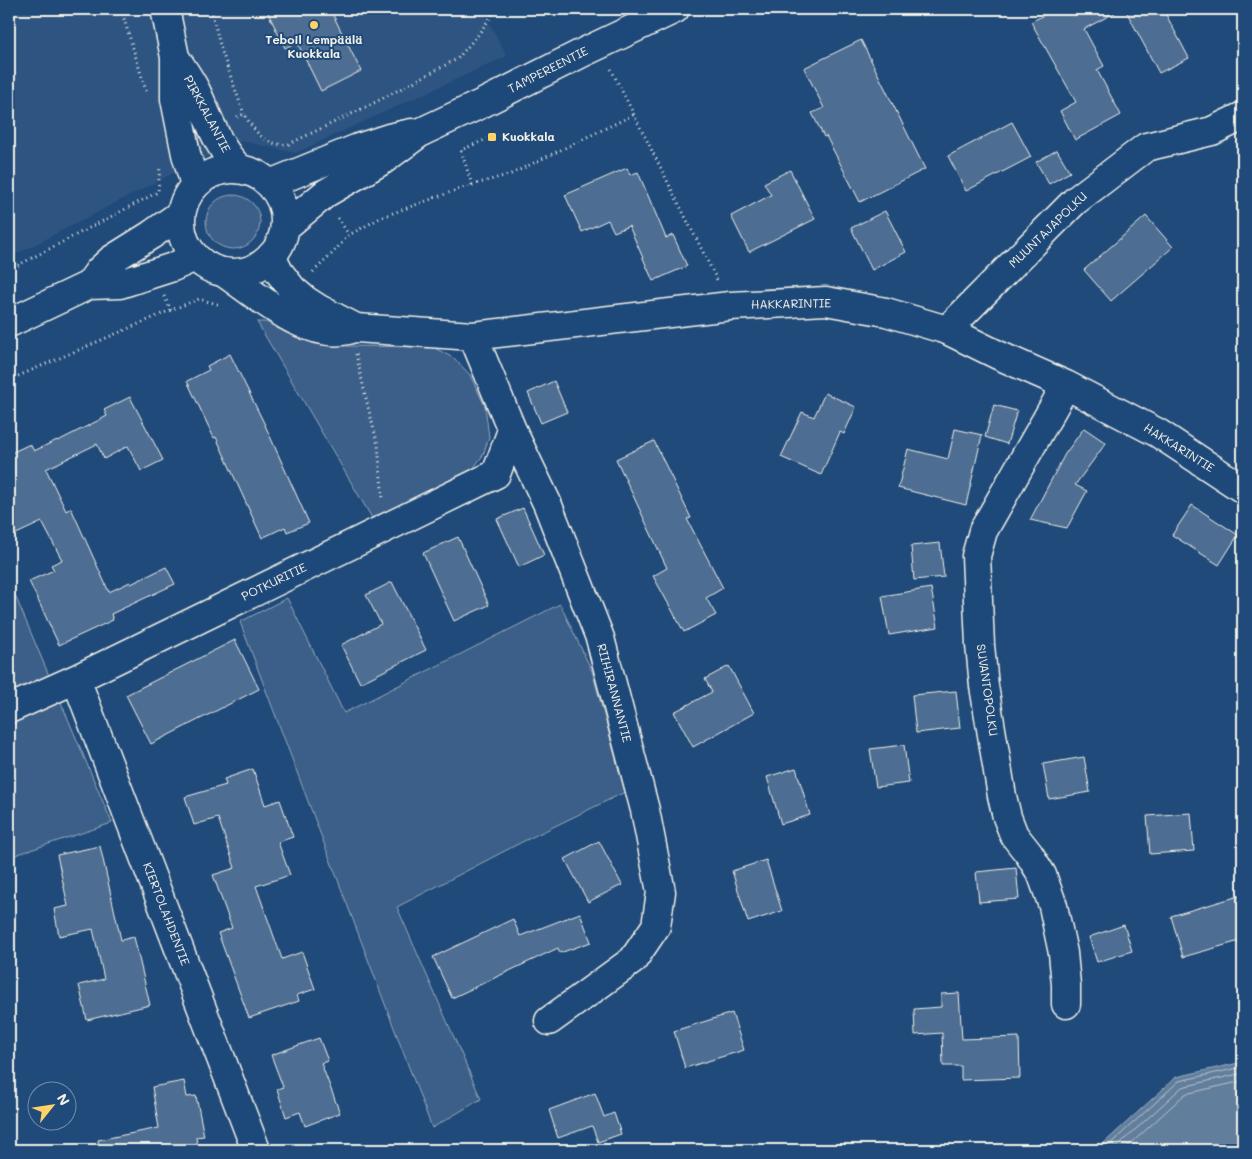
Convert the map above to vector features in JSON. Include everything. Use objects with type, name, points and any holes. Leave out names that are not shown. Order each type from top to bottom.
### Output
[{"type":"street","name":"PIRKKALANTIE","points":[[165,9],[175,58],[176,99],[186,154],[195,185]]},
{"type":"street","name":"TAMPEREENTIE","points":[[285,227],[326,193],[394,153],[421,132],[674,9]]},
{"type":"street","name":"PIRKKALANTIE","points":[[175,58],[192,82],[222,147],[240,169]]},
{"type":"street","name":"MUUNTAJAPOLKU","points":[[947,330],[1075,201],[1146,147],[1212,130],[1243,116]]},
{"type":"street","name":"TAMPEREENTIE","points":[[269,183],[377,141],[421,132]]},
{"type":"street","points":[[240,169],[256,174],[269,183],[279,196],[284,211],[285,227],[280,242],[271,256],[258,267],[241,272],[223,272],[206,265],[195,257],[185,240],[182,226],[182,211],[187,196],[195,185],[209,175],[224,170],[240,169]]},
{"type":"street","points":[[89,285],[111,260],[159,230],[182,211]]},
{"type":"street","name":"HAKKARINTIE","points":[[271,256],[279,272],[293,290],[305,300],[352,329]]},
{"type":"street","points":[[9,322],[89,285],[120,284],[173,267],[195,257]]},
{"type":"street","name":"HAKKARINTIE","points":[[223,272],[288,318],[301,324],[336,332],[352,329],[473,336],[730,306],[826,301],[886,312],[947,330],[1066,385],[1158,433],[1243,489]]},
{"type":"street","name":"RIIHIRANNANTIE","points":[[473,336],[512,430],[546,503],[600,638],[645,810],[661,892],[656,926],[633,960],[549,1021]]},
{"type":"street","name":"SUVANTOPOLKU","points":[[1066,385],[983,531],[976,556],[984,686],[1002,796],[1014,835],[1042,875],[1053,906],[1063,953],[1066,1004]]},
{"type":"street","name":"POTKURITIE","points":[[9,709],[76,679],[496,474],[512,430]]},
{"type":"street","name":"KIERTOLAHDENTIE","points":[[76,679],[256,1150]]},
{"type":"path","points":[[121,9],[149,102]]},
{"type":"path","points":[[211,9],[221,49],[244,114]]},
{"type":"path","points":[[611,68],[730,306]]},
{"type":"path","points":[[293,290],[330,256],[349,235],[382,217],[472,185],[511,174],[634,114]]},
{"type":"path","points":[[472,185],[461,150],[492,137]]},
{"type":"path","points":[[9,380],[199,299],[224,306]]},
{"type":"path","points":[[352,329],[360,377],[378,446],[384,515],[383,529]]},
{"type":"shaded area","points":[[18,9],[482,9],[507,56],[295,153],[242,141],[189,165],[9,258],[9,12]]},
{"type":"shaded area","points":[[233,195],[243,197],[252,203],[258,212],[260,222],[258,232],[252,241],[243,247],[233,249],[223,247],[214,241],[208,232],[206,222],[208,212],[214,203],[223,197]]},
{"type":"shaded area","points":[[257,322],[266,322],[286,333],[315,342],[345,346],[433,347],[455,359],[470,375],[485,406],[489,437],[483,455],[473,469],[435,492],[384,515],[372,518]]},
{"type":"shaded area","points":[[9,581],[50,678],[9,696]]},
{"type":"shaded area","points":[[287,598],[344,713],[560,604],[592,671],[625,792],[522,842],[397,907],[481,1099],[432,1128],[240,622]]},
{"type":"shaded area","points":[[60,700],[112,823],[9,857],[9,725]]},
{"type":"water","points":[[1243,1062],[1243,1150],[1102,1150],[1103,1144],[1176,1077]]},
{"type":"building","points":[[266,9],[330,9],[361,71],[321,91],[297,42],[285,48]]},
{"type":"building","points":[[1055,9],[1122,9],[1084,29],[1104,66],[1097,70],[1121,115],[1075,140],[1060,111],[1076,102],[1031,22]]},
{"type":"building","points":[[1125,9],[1163,9],[1189,58],[1159,73]]},
{"type":"building","points":[[861,40],[925,169],[860,202],[812,113],[824,108],[804,68]]},
{"type":"building","points":[[1012,122],[1031,157],[966,191],[948,156]]},
{"type":"building","points":[[1057,150],[1070,172],[1049,184],[1036,162]]},
{"type":"building","points":[[627,168],[630,175],[638,172],[666,238],[673,235],[687,266],[653,281],[629,226],[614,232],[608,220],[582,232],[565,195]]},
{"type":"building","points":[[790,170],[815,219],[749,252],[731,216],[771,195],[764,183]]},
{"type":"building","points":[[885,211],[906,252],[872,270],[851,228]]},
{"type":"building","points":[[1146,216],[1173,247],[1111,301],[1084,270]]},
{"type":"building","points":[[230,354],[264,423],[309,523],[287,532],[285,527],[262,538],[216,437],[214,438],[187,381],[209,370],[207,366]]},
{"type":"building","points":[[554,381],[567,412],[541,423],[528,393]]},
{"type":"building","points":[[825,393],[856,407],[844,434],[840,432],[821,475],[781,457],[802,412],[814,417]]},
{"type":"building","points":[[130,397],[163,460],[141,471],[128,446],[104,459],[97,444],[46,469],[66,511],[71,508],[109,592],[130,582],[131,584],[166,567],[175,584],[111,614],[113,620],[59,645],[29,581],[54,570],[51,565],[62,560],[42,522],[14,535],[9,524],[9,454],[30,444],[34,451],[58,441],[107,416],[104,410]]},
{"type":"building","points":[[994,405],[1017,411],[1007,444],[985,437]]},
{"type":"building","points":[[1084,428],[1106,443],[1075,485],[1087,491],[1067,528],[1030,520],[1065,454]]},
{"type":"building","points":[[955,429],[982,435],[966,505],[898,488],[908,449],[948,459]]},
{"type":"building","points":[[654,441],[691,518],[687,519],[723,588],[706,598],[716,615],[684,632],[653,576],[667,568],[616,459]]},
{"type":"building","points":[[1192,505],[1238,535],[1219,565],[1172,535]]},
{"type":"building","points":[[523,508],[544,555],[519,567],[497,519]]},
{"type":"building","points":[[458,537],[489,605],[454,621],[423,553]]},
{"type":"building","points":[[940,543],[944,577],[914,580],[911,546]]},
{"type":"building","points":[[392,582],[426,650],[360,683],[341,645],[381,624],[366,595]]},
{"type":"building","points":[[931,588],[938,627],[889,635],[882,596]]},
{"type":"building","points":[[235,640],[259,689],[151,744],[126,695]]},
{"type":"building","points":[[729,666],[754,713],[693,747],[674,712],[712,692],[705,679]]},
{"type":"building","points":[[956,691],[960,728],[916,733],[912,695]]},
{"type":"building","points":[[904,745],[909,783],[876,787],[870,749]]},
{"type":"building","points":[[1084,757],[1090,792],[1049,799],[1043,764]]},
{"type":"building","points":[[796,768],[810,815],[781,824],[767,777]]},
{"type":"building","points":[[253,769],[265,805],[280,800],[293,837],[278,842],[290,875],[256,886],[282,959],[302,952],[315,989],[297,995],[299,1001],[249,1018],[218,933],[232,928],[213,875],[235,868],[218,818],[194,825],[185,797],[226,785],[224,779]]},
{"type":"building","points":[[1191,813],[1194,851],[1150,854],[1147,816]]},
{"type":"building","points":[[599,841],[622,885],[588,902],[565,859]]},
{"type":"building","points":[[100,846],[121,940],[134,937],[150,1005],[87,1020],[79,985],[104,979],[93,929],[59,936],[54,909],[68,906],[57,855]]},
{"type":"building","points":[[766,860],[782,911],[748,922],[732,871]]},
{"type":"building","points":[[1016,868],[1019,899],[979,902],[976,872]]},
{"type":"building","points":[[1239,896],[1243,912],[1243,940],[1183,957],[1171,916]]},
{"type":"building","points":[[580,913],[591,942],[560,953],[558,948],[452,998],[433,957],[513,919],[520,936]]},
{"type":"building","points":[[1124,925],[1132,951],[1097,962],[1089,937]]},
{"type":"building","points":[[959,993],[962,1039],[1019,1037],[1020,1078],[961,1080],[961,1066],[943,1066],[942,1033],[915,1035],[914,1009],[941,1007],[941,994]]},
{"type":"building","points":[[732,1013],[744,1050],[685,1068],[674,1031]]},
{"type":"building","points":[[319,1038],[328,1061],[321,1063],[340,1113],[305,1126],[300,1112],[286,1117],[277,1089],[283,1087],[271,1055]]},
{"type":"building","points":[[184,1081],[187,1097],[196,1096],[204,1136],[196,1137],[198,1150],[99,1150],[98,1140],[159,1128],[152,1087]]},
{"type":"building","points":[[595,1093],[604,1117],[614,1113],[621,1134],[598,1142],[592,1126],[558,1138],[549,1110]]},
{"type":"place","name":"Teboil Lempäälä Kuokkala","points":[[314,25]]},
{"type":"place","name":"Kuokkala","points":[[492,137]]}]
